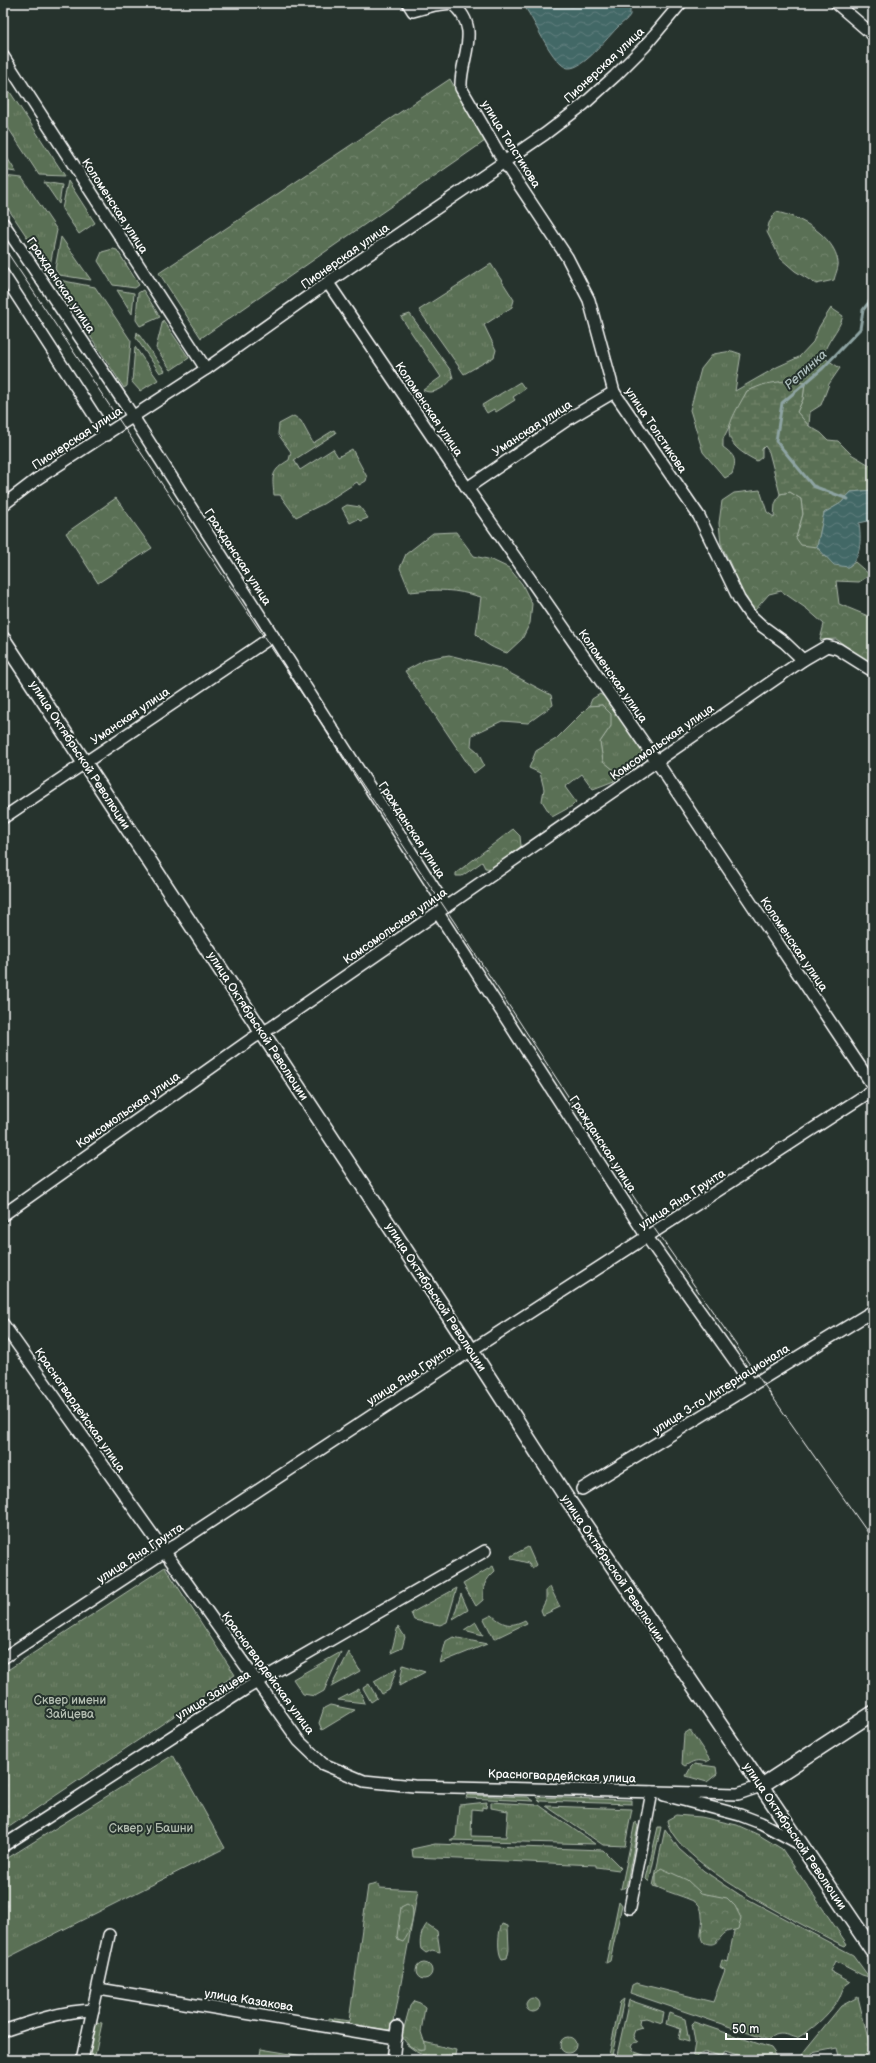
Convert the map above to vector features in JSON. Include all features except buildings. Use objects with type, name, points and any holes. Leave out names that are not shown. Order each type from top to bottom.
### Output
[{"type":"main road","name":"улица Октябрьской Революции","points":[[3,639],[263,1033],[566,1497],[873,1952]]},
{"type":"main road","points":[[761,1786],[873,1713]]},
{"type":"street","name":"улица Толстикова","points":[[408,3],[413,11],[435,5],[451,3],[458,9],[464,18],[469,37],[466,58],[460,75],[461,88],[504,162],[568,256],[589,300],[614,392],[699,516],[739,599],[750,615],[784,642],[803,660]]},
{"type":"street","name":"Пионерская улица","points":[[3,506],[37,479],[107,435],[206,369],[504,162],[583,105],[645,46],[681,3]]},
{"type":"street","points":[[836,3],[873,35]]},
{"type":"street","name":"Коломенская улица","points":[[3,56],[206,369]]},
{"type":"street","name":"Гражданская улица","points":[[3,223],[133,417],[273,636],[442,910],[647,1237],[752,1386]]},
{"type":"street","points":[[3,274],[107,435]]},
{"type":"street","name":"Коломенская улица","points":[[328,283],[466,488],[657,762],[873,1086]]},
{"type":"street","name":"Уманская улица","points":[[466,488],[570,418],[614,392]]},
{"type":"street","name":"Уманская улица","points":[[3,818],[273,636]]},
{"type":"street","points":[[803,660],[827,646],[838,649],[873,671]]},
{"type":"street","name":"Комсомольская улица","points":[[3,1215],[246,1043],[263,1033],[442,910],[803,660]]},
{"type":"street","name":"улица Яна Грунта","points":[[3,1658],[471,1351],[873,1090]]},
{"type":"street","name":"улица 3-го Интернационала","points":[[582,1489],[752,1386],[873,1310]]},
{"type":"street","name":"Красногвардейская улица","points":[[3,1324],[299,1741],[323,1764],[364,1781],[414,1786],[652,1792]]},
{"type":"street","name":"улица Зайцева","points":[[3,1846],[189,1724],[485,1551]]},
{"type":"street","points":[[652,1792],[666,1791],[738,1794],[761,1786]]},
{"type":"street","points":[[652,1792],[740,1815],[761,1823],[800,1844]]},
{"type":"street","points":[[630,1908],[652,1792]]},
{"type":"street","points":[[82,2060],[99,1989],[109,1935]]},
{"type":"street","name":"улица Казакова","points":[[99,1989],[397,2032],[393,2058]]},
{"type":"street","points":[[3,2031],[38,2019],[78,2010],[93,2010]]},
{"type":"street","points":[[393,2058],[404,2060]]},
{"type":"green space","points":[[450,79],[485,141],[201,338],[159,273]]},
{"type":"green space","points":[[10,92],[65,176],[39,175],[3,120],[5,95]]},
{"type":"green space","points":[[3,151],[16,172],[3,170]]},
{"type":"green space","points":[[3,176],[22,178],[57,230],[49,270],[3,201]]},
{"type":"green space","points":[[68,181],[95,223],[79,234],[62,209]]},
{"type":"green space","points":[[44,182],[62,185],[59,204]]},
{"type":"green space","points":[[776,212],[785,214],[805,223],[823,236],[830,244],[838,262],[834,280],[816,284],[795,271],[780,258],[767,232],[769,223]]},
{"type":"green space","points":[[61,237],[91,280],[59,275],[55,269]]},
{"type":"green space","points":[[113,249],[117,250],[139,285],[135,288],[113,285],[98,261],[102,252]]},
{"type":"green space","points":[[491,264],[514,300],[512,307],[484,325],[496,350],[494,357],[464,374],[419,310]]},
{"type":"green space","points":[[59,280],[95,287],[131,341],[127,386],[124,388],[55,282]]},
{"type":"green space","points":[[117,290],[134,293],[132,314]]},
{"type":"green space","points":[[143,290],[160,317],[140,326],[136,320],[138,293]]},
{"type":"green space","points":[[831,308],[843,316],[827,346],[823,357],[840,368],[829,384],[821,405],[810,412],[809,426],[797,412],[803,399],[805,383],[789,382],[747,391],[723,439],[723,447],[730,453],[735,461],[732,474],[725,478],[703,452],[690,410],[701,369],[713,354],[732,351],[741,354],[735,391],[777,367],[799,357],[813,342],[819,327]]},
{"type":"green space","points":[[410,314],[451,371],[453,378],[447,385],[439,390],[427,392],[423,390],[441,377],[401,317]]},
{"type":"green space","points":[[163,320],[189,358],[171,370],[156,348]]},
{"type":"green space","points":[[137,332],[165,371],[160,373],[136,338]]},
{"type":"green space","points":[[135,347],[158,380],[140,391],[132,382]]},
{"type":"green space","points":[[785,381],[805,383],[803,399],[797,412],[809,426],[821,433],[828,440],[838,441],[851,454],[873,467],[873,490],[851,492],[841,503],[824,513],[817,547],[801,545],[796,538],[803,514],[801,499],[790,492],[780,494],[769,452],[765,446],[762,449],[762,457],[757,461],[735,446],[730,439],[729,431],[731,423],[747,391],[765,384]]},
{"type":"green space","points":[[520,382],[525,389],[513,397],[515,400],[496,412],[494,409],[487,413],[482,405]]},
{"type":"green space","points":[[294,416],[301,421],[313,443],[334,430],[336,433],[294,460],[300,470],[333,449],[338,457],[352,449],[367,477],[366,481],[359,485],[357,482],[323,504],[296,517],[280,495],[274,495],[273,483],[274,474],[279,467],[289,460],[291,452],[278,434],[279,424]]},
{"type":"green space","points":[[760,490],[767,512],[774,517],[775,504],[780,494],[790,492],[801,499],[803,514],[796,538],[817,547],[824,556],[848,567],[855,562],[870,575],[859,582],[836,581],[839,604],[873,618],[873,665],[836,639],[820,640],[824,624],[807,609],[781,591],[769,594],[755,610],[739,594],[733,570],[721,544],[719,523],[722,501],[734,493]]},
{"type":"green space","points":[[116,498],[152,548],[98,583],[66,533]]},
{"type":"green space","points":[[347,505],[360,507],[368,518],[360,521],[358,519],[350,523],[342,508]]},
{"type":"green space","points":[[456,532],[474,556],[492,560],[509,568],[522,584],[532,604],[530,623],[522,639],[507,653],[490,646],[476,634],[481,597],[463,592],[446,590],[410,592],[400,568],[406,554],[433,533]]},
{"type":"green space","points":[[449,655],[500,668],[551,695],[553,705],[528,723],[502,721],[472,735],[471,746],[477,751],[484,765],[474,773],[405,671],[427,659]]},
{"type":"green space","points":[[600,694],[608,699],[631,734],[642,746],[643,754],[640,763],[614,781],[615,771],[603,762],[600,742],[611,726],[602,705],[589,706],[592,699]]},
{"type":"green space","points":[[602,705],[611,714],[611,726],[600,742],[603,761],[615,771],[614,781],[593,789],[582,774],[565,787],[576,802],[572,806],[552,817],[542,801],[544,789],[540,773],[529,768],[536,751],[556,739],[589,706]]},
{"type":"green space","points":[[513,829],[520,836],[521,846],[510,858],[500,865],[490,868],[485,868],[482,862],[462,876],[456,876],[456,873]]},
{"type":"green space","points":[[528,1547],[536,1565],[532,1568],[528,1563],[512,1559],[511,1556]]},
{"type":"green space","points":[[493,1566],[495,1571],[485,1584],[483,1600],[476,1606],[463,1584]]},
{"type":"green space","name":"Сквер имени Зайцева","points":[[165,1567],[235,1675],[3,1831],[3,1673]]},
{"type":"green space","points":[[550,1587],[560,1607],[543,1615],[541,1610],[546,1600],[546,1590]]},
{"type":"green space","points":[[457,1588],[447,1622],[440,1625],[414,1620],[411,1613]]},
{"type":"green space","points":[[461,1594],[468,1610],[453,1619]]},
{"type":"green space","points":[[492,1615],[500,1621],[508,1624],[516,1624],[525,1620],[527,1623],[494,1639],[484,1619]]},
{"type":"green space","points":[[476,1622],[483,1635],[464,1630]]},
{"type":"green space","points":[[398,1626],[405,1637],[402,1648],[391,1653]]},
{"type":"green space","points":[[453,1637],[487,1644],[440,1663],[446,1641]]},
{"type":"green space","points":[[341,1652],[324,1691],[315,1696],[303,1694],[293,1679]]},
{"type":"green space","points":[[349,1652],[360,1671],[331,1687]]},
{"type":"green space","points":[[403,1665],[425,1672],[399,1686]]},
{"type":"green space","points":[[397,1668],[389,1690],[382,1694],[374,1681]]},
{"type":"green space","points":[[369,1684],[377,1698],[371,1702],[363,1688]]},
{"type":"green space","points":[[359,1689],[365,1703],[338,1700]]},
{"type":"green space","points":[[330,1705],[355,1710],[322,1730],[319,1723],[324,1708]]},
{"type":"green space","points":[[690,1730],[710,1760],[706,1762],[695,1761],[685,1766],[682,1764],[684,1734]]},
{"type":"green space","name":"Сквер у Башни","points":[[173,1755],[225,1848],[3,1960],[3,1861]]},
{"type":"green space","points":[[694,1764],[716,1767],[717,1774],[707,1782],[686,1776]]},
{"type":"green space","points":[[467,1795],[528,1797],[534,1801],[466,1798]]},
{"type":"green space","points":[[536,1797],[632,1800],[632,1804],[540,1801]]},
{"type":"green space","points":[[487,1802],[486,1808],[482,1807],[482,1810],[472,1809],[471,1836],[506,1837],[508,1811],[491,1808],[491,1802],[539,1805],[595,1844],[450,1840],[456,1837],[459,1805]]},
{"type":"green space","points":[[546,1806],[632,1809],[625,1846],[603,1845]]},
{"type":"green space","points":[[676,1815],[701,1817],[737,1825],[759,1835],[782,1849],[847,1944],[845,1946],[840,1944],[770,1907],[715,1873],[692,1855],[675,1837],[667,1820]]},
{"type":"green space","points":[[635,1822],[638,1826],[626,1887],[621,1889]]},
{"type":"green space","points":[[658,1827],[661,1827],[649,1882],[646,1879]]},
{"type":"green space","points":[[665,1829],[679,1849],[704,1871],[740,1895],[853,1955],[869,1977],[835,1961],[830,1971],[850,1982],[845,1986],[839,1999],[824,2018],[814,2027],[797,2038],[779,2034],[775,2035],[769,2040],[630,1993],[632,1985],[636,1983],[713,2002],[725,1970],[720,1967],[722,1960],[728,1962],[738,1910],[653,1886]]},
{"type":"green space","points":[[435,1844],[603,1850],[621,1868],[619,1870],[596,1867],[596,1865],[413,1857],[412,1849]]},
{"type":"green space","points":[[661,1868],[687,1880],[701,1893],[727,1898],[735,1906],[741,1918],[738,1929],[725,1933],[714,1944],[707,1944],[703,1942],[701,1936],[702,1912],[700,1906],[692,1900],[656,1886],[656,1874]]},
{"type":"green space","points":[[377,1884],[380,1888],[418,1890],[393,2027],[388,2030],[329,2021],[329,2018],[349,2021],[368,1886]]},
{"type":"green space","points":[[619,1901],[622,1905],[610,1961],[606,1963]]},
{"type":"green space","points":[[407,1904],[412,1907],[413,1915],[410,1930],[403,1942],[398,1940],[397,1936],[401,1907]]},
{"type":"green space","points":[[427,1924],[437,1931],[440,1952],[432,1950],[426,1953],[421,1949],[421,1936]]},
{"type":"green space","points":[[502,1924],[508,1926],[509,1949],[507,1958],[502,1959],[499,1952],[499,1942]]},
{"type":"green space","points":[[424,1963],[430,1965],[432,1971],[430,1977],[424,1979],[418,1977],[416,1971],[418,1965]]},
{"type":"green space","points":[[858,1997],[873,2060],[840,2060],[837,2048],[812,2053],[814,2060],[797,2060],[841,2006]]},
{"type":"green space","points":[[533,1998],[538,2000],[540,2005],[538,2010],[533,2012],[528,2010],[526,2005],[528,2000]]},
{"type":"green space","points":[[624,1999],[611,2060],[608,2060],[620,2002]]},
{"type":"green space","points":[[629,2000],[664,2012],[662,2023],[646,2018],[640,2019],[639,2024],[642,2028],[635,2030],[633,2035],[635,2040],[638,2042],[633,2043],[631,2047],[635,2052],[658,2060],[616,2060]]},
{"type":"green space","points":[[414,2001],[425,2007],[421,2032],[425,2044],[425,2050],[414,2049],[405,2041],[402,2035],[410,2006]]},
{"type":"green space","points":[[669,2013],[685,2019],[689,2042],[679,2039],[681,2029],[666,2024]]},
{"type":"green space","points":[[96,2022],[102,2023],[94,2060],[88,2060]]},
{"type":"green space","points":[[694,2022],[771,2048],[776,2055],[776,2060],[753,2060],[725,2051],[722,2057],[711,2053],[704,2053],[696,2059],[693,2055],[695,2042],[692,2024]]},
{"type":"green space","points":[[565,2037],[571,2037],[576,2042],[574,2051],[571,2053],[565,2053],[560,2048],[560,2042]]},
{"type":"green space","points":[[424,2042],[456,2050],[454,2060],[428,2057],[417,2052],[406,2044],[422,2051],[425,2044]]},
{"type":"green space","points":[[261,2049],[315,2058],[315,2060],[259,2060]]},
{"type":"water","points":[[522,3],[630,3],[630,15],[594,53],[586,60],[571,68],[565,67],[553,55]]},
{"type":"water","points":[[873,490],[873,525],[868,521],[859,523],[860,547],[856,558],[848,567],[834,565],[817,547],[824,513],[841,503],[851,492]]},
{"type":"waterway","name":"Репинка","points":[[848,499],[813,486],[776,441],[782,403],[823,368],[860,329],[863,310],[873,297]]},
{"type":"tram line","points":[[3,246],[459,929],[656,1231],[873,1540]]}]
